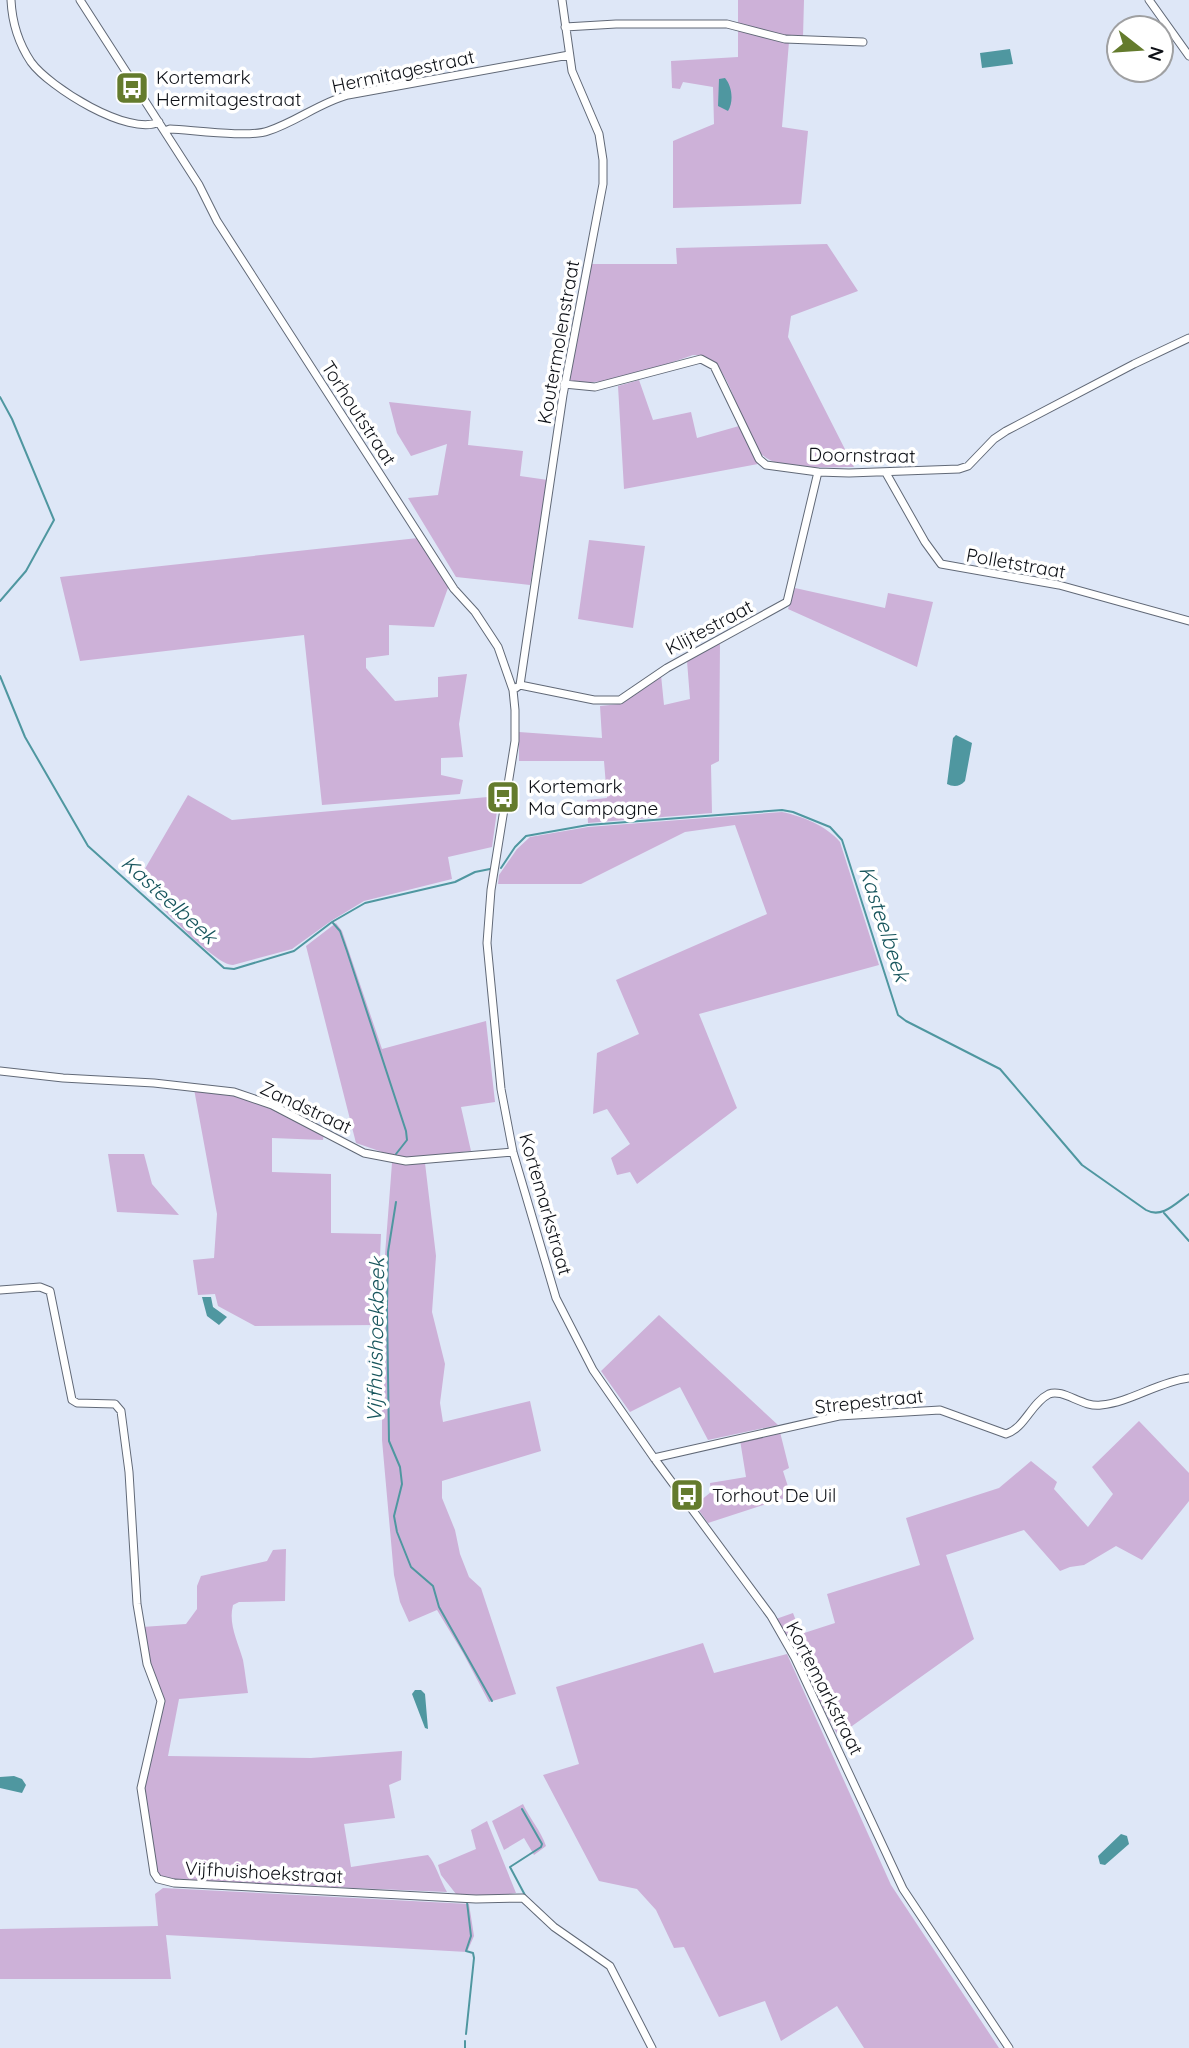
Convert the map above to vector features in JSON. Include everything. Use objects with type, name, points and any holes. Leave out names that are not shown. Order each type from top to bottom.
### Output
[{"type":"street","points":[[11,0],[15,27],[25,50],[32,63],[45,76],[85,105],[103,114],[144,125],[159,122]]},
{"type":"street","name":"Torhoutstraat","points":[[80,0],[199,185],[217,221],[454,589],[475,612],[498,647],[513,690],[515,741],[494,870]]},
{"type":"street","name":"Koutermolenstraat","points":[[520,685],[564,384],[604,172],[599,134],[577,83],[569,55],[562,0]]},
{"type":"street","points":[[1149,0],[1189,56]]},
{"type":"street","points":[[565,27],[727,24],[785,39],[863,42]]},
{"type":"street","name":"Hermitagestraat","points":[[165,131],[265,133],[332,100],[348,95],[569,55]]},
{"type":"street","name":"Doornstraat","points":[[564,384],[595,387],[701,359],[713,366],[766,465],[818,472],[938,471],[968,466],[994,439],[1006,431],[1189,338]]},
{"type":"street","name":"Klijtestraat","points":[[520,685],[594,700],[620,699],[667,668],[787,602],[818,472]]},
{"type":"street","name":"Polletstraat","points":[[886,473],[925,542],[941,564],[1059,585],[1189,621]]},
{"type":"street","points":[[513,690],[520,685]]},
{"type":"street","name":"Kortemarkstraat","points":[[494,870],[487,943],[500,1089],[513,1152],[556,1298],[593,1370],[654,1458],[771,1616],[795,1658],[903,1889],[1009,2048]]},
{"type":"street","name":"Zandstraat","points":[[0,1071],[234,1092],[272,1105],[364,1153],[406,1161],[513,1152]]},
{"type":"street","name":"Vijfhuishoekstraat","points":[[0,1290],[40,1287],[50,1291],[72,1399],[77,1404],[115,1404],[121,1411],[129,1472],[137,1604],[147,1664],[161,1701],[141,1788],[154,1872],[158,1879],[174,1883],[372,1894],[476,1899],[523,1898],[554,1927],[610,1966],[652,2048]]},
{"type":"street","name":"Strepestraat","points":[[654,1458],[858,1414],[887,1415],[940,1410],[1006,1434],[1014,1432],[1044,1397],[1052,1393],[1058,1392],[1086,1405],[1100,1405],[1173,1380],[1189,1378]]},
{"type":"shaded area","points":[[738,0],[804,0],[803,37],[778,35],[738,23]]},
{"type":"shaded area","points":[[738,28],[789,42],[782,127],[808,131],[801,204],[673,208],[673,141],[714,124],[713,87],[683,82],[680,89],[672,88],[671,61],[738,57]]},
{"type":"shaded area","points":[[827,244],[858,291],[791,316],[788,337],[854,467],[786,465],[768,459],[757,449],[749,435],[728,383],[719,368],[708,358],[693,355],[617,379],[586,382],[571,381],[569,378],[591,264],[677,264],[676,248]]},
{"type":"shaded area","points":[[639,380],[653,420],[691,412],[697,438],[739,426],[758,464],[624,489],[618,386]]},
{"type":"shaded area","points":[[389,402],[471,411],[468,445],[523,451],[520,476],[548,480],[530,585],[456,577],[408,498],[438,495],[447,444],[411,456],[397,433]]},
{"type":"shaded area","points":[[418,538],[449,585],[434,627],[389,625],[389,655],[366,658],[366,668],[395,701],[438,697],[438,677],[467,674],[459,724],[463,757],[441,758],[441,775],[463,780],[460,794],[322,805],[304,635],[80,661],[60,577]]},
{"type":"shaded area","points":[[589,540],[645,546],[633,628],[578,619]]},
{"type":"shaded area","points":[[795,588],[885,608],[888,593],[933,602],[917,667],[788,609]]},
{"type":"shaded area","points":[[720,643],[719,761],[711,765],[712,813],[588,823],[587,800],[607,798],[604,761],[519,761],[519,732],[602,738],[600,706],[619,704],[661,675],[664,705],[690,699],[687,661]]},
{"type":"shaded area","points":[[188,795],[232,820],[499,796],[492,847],[448,857],[452,879],[364,901],[292,949],[233,965],[224,962],[199,944],[139,884],[139,879]]},
{"type":"shaded area","points":[[782,812],[814,823],[840,842],[879,965],[699,1014],[737,1108],[637,1184],[630,1172],[617,1175],[611,1158],[630,1144],[607,1109],[593,1114],[597,1053],[639,1034],[616,980],[767,914],[735,825],[685,832],[581,884],[498,884],[499,875],[517,849],[530,837],[588,827]]},
{"type":"shaded area","points":[[336,923],[342,931],[382,1049],[486,1021],[495,1102],[461,1107],[471,1151],[408,1158],[356,1143],[306,946]]},
{"type":"shaded area","points":[[194,1089],[226,1093],[260,1103],[324,1134],[323,1140],[272,1138],[272,1172],[331,1174],[331,1233],[381,1234],[377,1325],[255,1326],[218,1306],[215,1294],[198,1295],[193,1260],[214,1258],[217,1214]]},
{"type":"shaded area","points":[[108,1154],[144,1154],[152,1184],[179,1215],[117,1212]]},
{"type":"shaded area","points":[[392,1163],[425,1163],[436,1256],[432,1312],[445,1364],[440,1403],[443,1422],[530,1401],[541,1451],[442,1481],[442,1498],[455,1530],[460,1554],[469,1577],[481,1588],[516,1694],[489,1702],[437,1610],[409,1622],[400,1602],[394,1575],[382,1440],[382,1294]]},
{"type":"shaded area","points":[[659,1315],[778,1425],[708,1440],[680,1387],[630,1412],[601,1371]]},
{"type":"shaded area","points":[[1139,1421],[1189,1473],[1189,1501],[1142,1560],[1116,1546],[1084,1565],[1060,1571],[1024,1530],[946,1555],[974,1639],[838,1736],[776,1619],[793,1613],[801,1634],[835,1623],[827,1594],[920,1565],[906,1518],[999,1488],[1031,1461],[1057,1482],[1054,1489],[1088,1527],[1113,1494],[1092,1467]]},
{"type":"shaded area","points":[[780,1432],[789,1468],[783,1471],[791,1496],[708,1523],[695,1505],[711,1492],[710,1483],[746,1477],[740,1440]]},
{"type":"shaded area","points":[[286,1549],[285,1601],[239,1602],[233,1605],[233,1626],[243,1660],[248,1693],[179,1699],[168,1756],[311,1758],[402,1751],[401,1780],[389,1785],[395,1818],[344,1824],[351,1867],[428,1855],[447,1892],[163,1880],[158,1877],[142,1793],[162,1711],[151,1676],[142,1627],[186,1624],[197,1609],[197,1586],[201,1576],[267,1561],[273,1550]]},
{"type":"shaded area","points":[[703,1643],[714,1673],[787,1654],[891,1885],[999,2048],[864,2048],[837,2006],[781,2041],[765,2001],[719,2017],[684,1947],[674,1948],[656,1910],[637,1889],[599,1881],[543,1775],[579,1764],[556,1687]]},
{"type":"shaded area","points":[[523,1804],[546,1846],[534,1855],[524,1838],[504,1850],[492,1821]]},
{"type":"shaded area","points":[[487,1821],[516,1893],[496,1896],[456,1894],[441,1875],[438,1865],[476,1849],[471,1830]]},
{"type":"shaded area","points":[[163,1888],[469,1904],[474,1936],[467,1952],[166,1935],[171,1979],[0,1979],[0,1929],[158,1926],[155,1894]]},
{"type":"water","points":[[1010,49],[1013,64],[982,68],[980,53]]},
{"type":"water","points":[[725,78],[731,94],[728,111],[718,106],[719,79]]},
{"type":"water","points":[[956,735],[972,743],[965,781],[954,786],[947,784],[953,738]]},
{"type":"water","points":[[202,1297],[211,1297],[213,1307],[227,1317],[219,1325],[207,1316]]},
{"type":"water","points":[[415,1690],[421,1690],[425,1694],[428,1729],[425,1728],[412,1694]]},
{"type":"water","points":[[14,1776],[22,1779],[26,1785],[22,1793],[0,1788],[0,1777]]},
{"type":"water","points":[[1121,1834],[1127,1836],[1129,1844],[1105,1865],[1100,1864],[1098,1856]]},
{"type":"waterway","name":"Kasteelbeek","points":[[0,397],[12,419],[54,520],[26,571],[0,601]]},
{"type":"waterway","name":"Kasteelbeek","points":[[0,676],[25,737],[88,846],[224,968],[234,969],[294,951],[332,922],[365,903],[455,882],[475,872],[490,869]]},
{"type":"waterway","name":"Kasteelbeek","points":[[501,868],[526,836],[588,825],[782,810],[830,827],[842,840],[898,1015],[1000,1069],[1082,1165],[1146,1210],[1158,1213],[1189,1194]]},
{"type":"waterway","name":"Vijfhuishoekbeek","points":[[333,923],[340,931],[406,1131],[407,1140],[396,1154]]},
{"type":"waterway","name":"Vijfhuishoekbeek","points":[[396,1202],[388,1252],[387,1308],[389,1441],[400,1467],[402,1484],[394,1516],[397,1532],[411,1567],[433,1586],[439,1607],[492,1701]]},
{"type":"waterway","points":[[1164,1213],[1189,1241]]},
{"type":"waterway","name":"Vijfhuishoekbeek","points":[[522,1809],[542,1844],[510,1867],[526,1897]]},
{"type":"waterway","name":"Vijfhuishoekbeek","points":[[466,2034],[474,1958],[473,1953],[466,1951],[471,1936],[467,1902]]},
{"type":"waterway","name":"Vijfhuishoekbeek","points":[[465,2041],[465,2048]]},
{"type":"place","name":"Kortemark Hermitagestraat","points":[[132,88]]},
{"type":"place","name":"Kortemark Ma Campagne","points":[[503,797]]},
{"type":"place","name":"Torhout De Uil","points":[[687,1495]]}]
